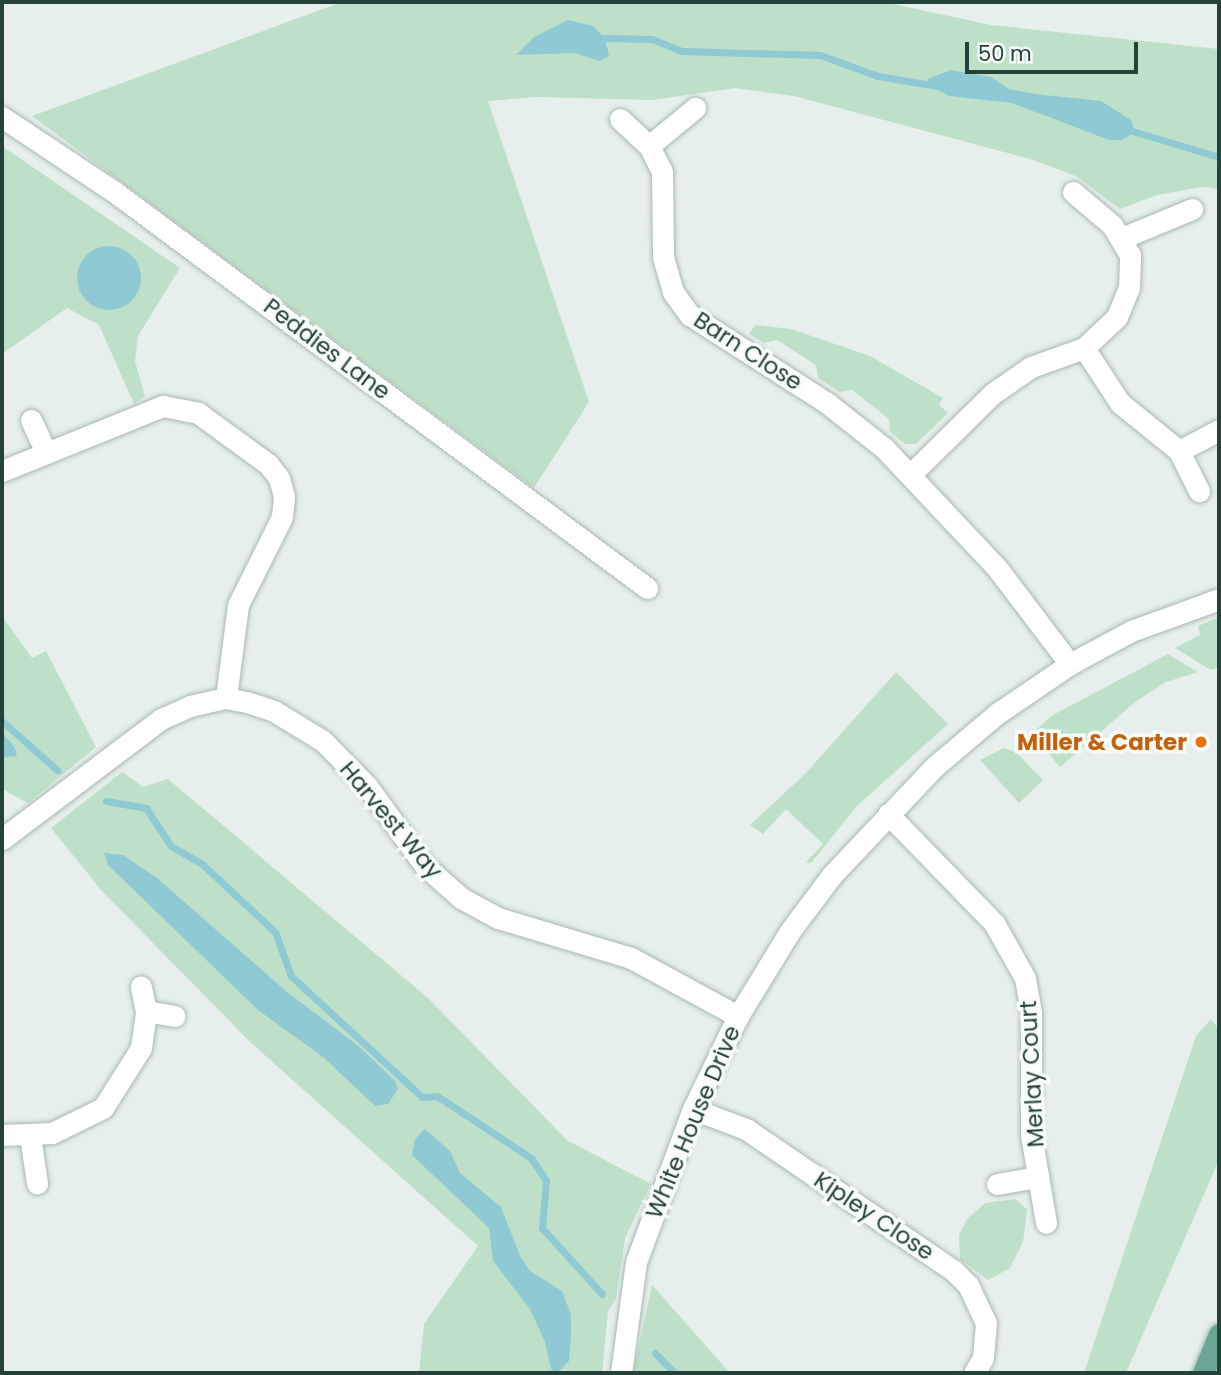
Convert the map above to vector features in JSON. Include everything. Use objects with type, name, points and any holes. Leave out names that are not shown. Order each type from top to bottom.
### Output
[{"type":"main road","points":[[1203,1373],[1219,1334]]},
{"type":"street","points":[[649,146],[695,108]]},
{"type":"street","name":"Peddies Lane","points":[[2,117],[116,193],[648,588]]},
{"type":"street","name":"Barn Close","points":[[620,119],[649,146],[664,180],[666,274],[686,310],[703,326],[857,425],[911,474],[997,568],[1070,664]]},
{"type":"street","points":[[911,474],[974,409],[1012,378],[1084,348],[1108,329],[1124,304],[1132,272],[1122,238],[1073,192]]},
{"type":"street","points":[[1122,238],[1192,209]]},
{"type":"street","points":[[1084,348],[1120,403],[1180,451],[1199,491]]},
{"type":"street","points":[[2,471],[149,409],[181,407],[217,423],[279,478],[284,497],[282,517],[238,605],[226,698]]},
{"type":"street","points":[[32,420],[46,452]]},
{"type":"street","points":[[1180,451],[1219,430]]},
{"type":"street","name":"White House Drive","points":[[621,1373],[636,1262],[693,1109],[738,1016],[790,931],[832,875],[888,814],[998,713],[1070,664],[1131,631],[1219,599]]},
{"type":"street","name":"Harvest Way","points":[[2,839],[161,719],[190,706],[226,698],[274,711],[323,741],[367,786],[425,866],[461,898],[498,918],[631,958],[738,1016]]},
{"type":"street","name":"Merlay Court","points":[[888,814],[994,923],[1025,978],[1031,1013],[1031,1135],[1046,1223]]},
{"type":"street","points":[[2,1135],[30,1136],[71,1127],[103,1108],[137,1058],[146,1011],[141,987]]},
{"type":"street","points":[[146,1011],[175,1016]]},
{"type":"street","name":"Kipley Close","points":[[693,1109],[746,1129],[953,1270],[968,1285],[986,1323],[983,1358],[974,1373]]},
{"type":"street","points":[[30,1136],[37,1183]]},
{"type":"street","name":"Merlay Court","points":[[997,1184],[1038,1177]]},
{"type":"green space","points":[[342,2],[884,2],[991,25],[1219,49],[1219,189],[1202,187],[1157,195],[1120,209],[1076,176],[1030,159],[794,96],[735,88],[652,100],[537,97],[488,101],[589,402],[534,488],[32,116]]},
{"type":"green space","points":[[2,146],[180,268],[138,336],[135,361],[145,396],[134,404],[99,325],[67,308],[2,354]]},
{"type":"green space","points":[[755,325],[791,329],[870,356],[943,398],[939,405],[948,413],[916,444],[905,444],[890,432],[889,419],[852,390],[840,392],[818,378],[816,365],[777,340],[764,343],[749,334]]},
{"type":"green space","points":[[2,616],[32,658],[46,651],[96,747],[28,803],[2,789]]},
{"type":"green space","points":[[1219,617],[1219,667],[1211,670],[1175,648],[1200,635],[1198,626]]},
{"type":"green space","points":[[1168,654],[1198,672],[1166,682],[1135,702],[1060,767],[1035,737],[1036,730],[1051,716]]},
{"type":"green space","points":[[896,672],[948,724],[857,806],[811,863],[806,862],[823,844],[786,809],[763,834],[750,825],[805,774]]},
{"type":"green space","points":[[1004,748],[1016,752],[1043,780],[1019,803],[980,760]]},
{"type":"green space","points":[[122,772],[143,787],[168,779],[428,998],[568,1141],[651,1184],[625,1238],[616,1299],[608,1311],[602,1373],[419,1373],[424,1324],[478,1246],[250,1042],[102,891],[51,828]]},
{"type":"green space","points":[[1211,1019],[1219,1029],[1219,1160],[1126,1373],[1084,1373],[1196,1036]]},
{"type":"green space","points":[[1015,1199],[1027,1209],[1023,1242],[1010,1268],[988,1280],[960,1259],[959,1235],[967,1219],[985,1203]]},
{"type":"green space","points":[[652,1285],[730,1373],[633,1373]]},
{"type":"water","points":[[568,20],[593,26],[605,38],[609,56],[600,61],[574,53],[516,55],[534,37]]},
{"type":"water","points":[[950,70],[991,77],[1009,89],[1101,101],[1131,120],[1135,132],[1122,140],[1109,140],[1012,103],[949,96],[928,85],[928,79]]},
{"type":"water","points":[[109,246],[132,255],[141,278],[132,301],[109,310],[86,301],[77,278],[86,255]]},
{"type":"water","points":[[2,732],[15,748],[17,756],[2,757]]},
{"type":"water","points":[[104,853],[123,855],[157,878],[287,992],[360,1047],[395,1081],[398,1089],[388,1104],[375,1106],[323,1057],[258,1010],[108,865]]},
{"type":"water","points":[[425,1129],[450,1151],[460,1173],[501,1207],[520,1256],[530,1271],[562,1291],[571,1315],[571,1337],[569,1361],[557,1373],[551,1369],[545,1342],[530,1309],[493,1261],[489,1228],[412,1155],[415,1139]]},
{"type":"waterway","points":[[605,38],[652,39],[682,51],[820,55],[878,76],[937,86]]},
{"type":"waterway","points":[[1129,130],[1219,157]]},
{"type":"waterway","points":[[2,721],[57,770]]},
{"type":"waterway","points":[[106,801],[146,808],[171,846],[201,863],[275,932],[291,976],[422,1097],[437,1096],[531,1158],[546,1180],[542,1228],[602,1294]]},
{"type":"waterway","points":[[655,1353],[674,1373]]},
{"type":"place","name":"Miller & Carter","points":[[1201,742]]}]
